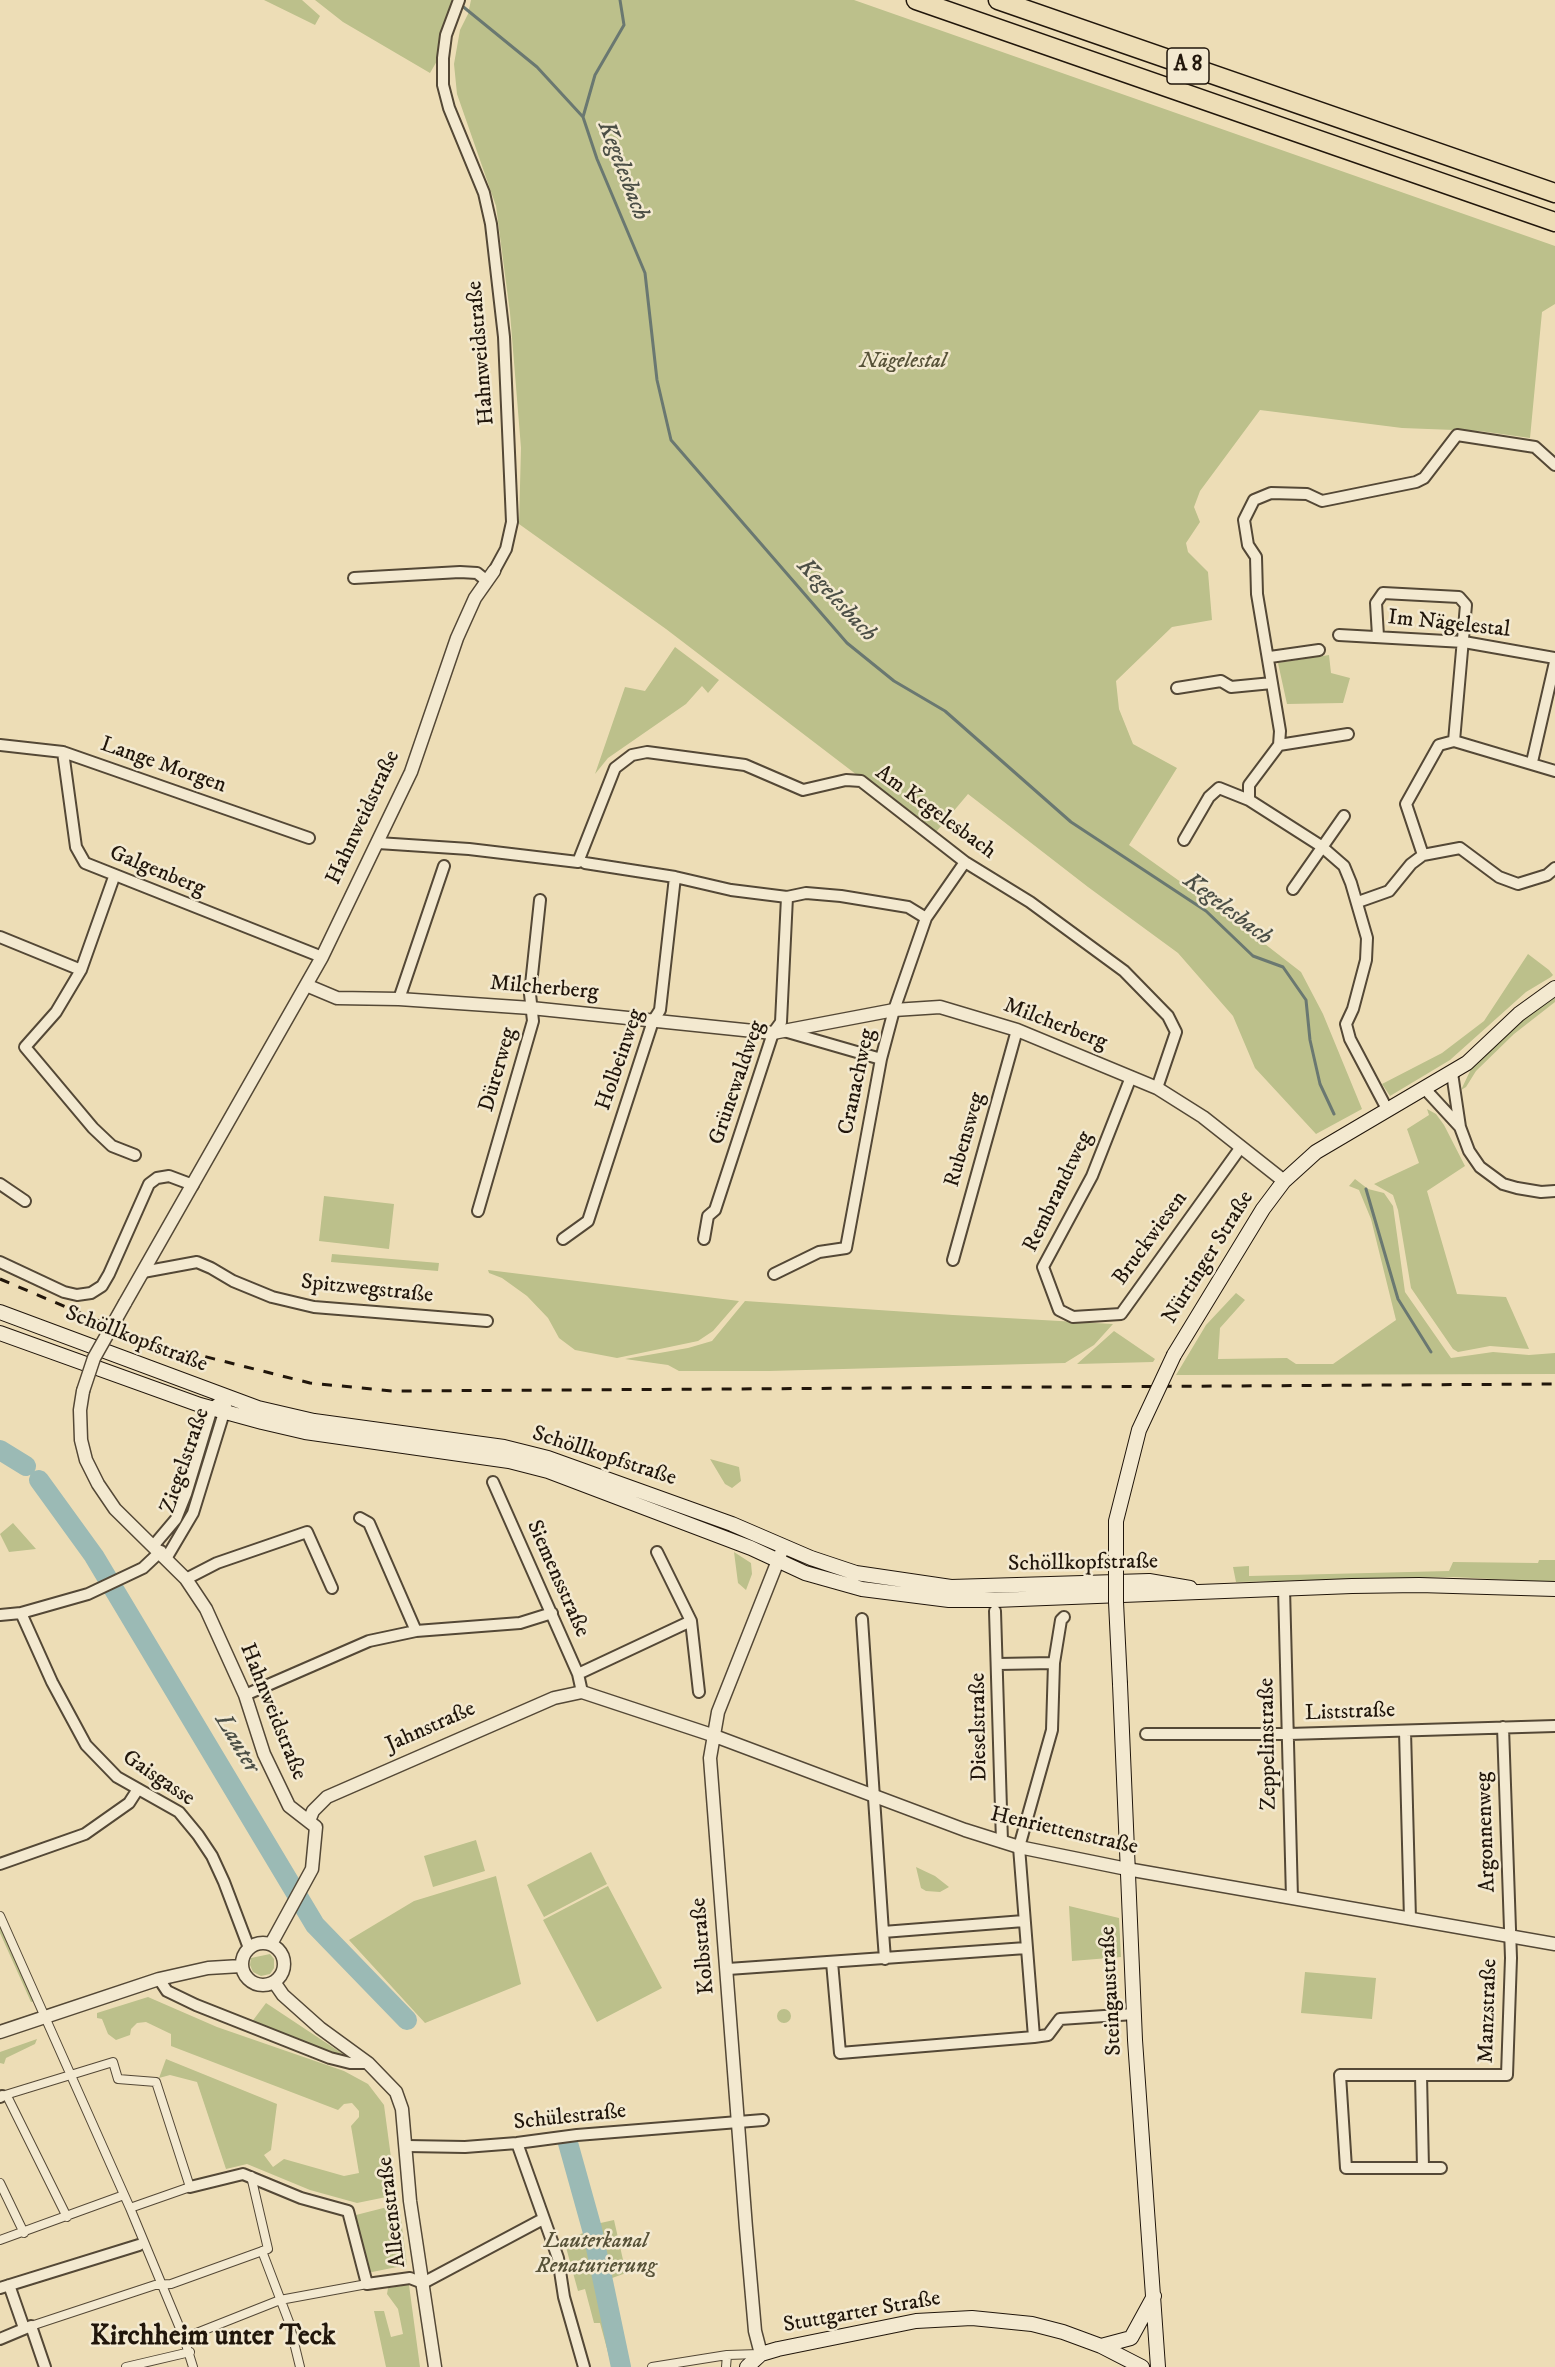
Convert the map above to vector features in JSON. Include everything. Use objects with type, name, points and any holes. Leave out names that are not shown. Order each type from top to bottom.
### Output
[{"type":"highway","name":"A 8","points":[[916,0],[1555,222]]},
{"type":"highway","name":"A 8","points":[[998,0],[1555,193]]},
{"type":"main road","name":"Nürtinger Straße","points":[[1120,1684],[1115,1591],[1116,1521],[1138,1431],[1174,1355],[1263,1209],[1284,1181],[1316,1152],[1467,1063],[1519,1014],[1555,988]]},
{"type":"main road","name":"Schöllkopfstraße","points":[[0,1312],[226,1397],[292,1417],[504,1447],[548,1458],[732,1524],[856,1573],[912,1583],[994,1587],[1149,1581],[1201,1590]]},
{"type":"main road","name":"Schöllkopfstraße","points":[[0,1333],[226,1413],[305,1432],[447,1451],[548,1471],[751,1548],[778,1562],[850,1586],[949,1600],[1065,1599],[1201,1590],[1419,1585],[1555,1589]]},
{"type":"main road","name":"Steingaustraße","points":[[1120,1684],[1134,2014],[1158,2367]]},
{"type":"main road","points":[[1101,2346],[1131,2338],[1154,2296]]},
{"type":"main road","name":"Stuttgarter Straße","points":[[761,2354],[916,2321],[972,2318],[1032,2324],[1101,2346],[1142,2367]]},
{"type":"main road","points":[[747,2367],[761,2354]]},
{"type":"street","name":"Hahnweidstraße","points":[[309,1821],[289,1806],[264,1754],[245,1695],[206,1609],[186,1580],[161,1551],[116,1509],[98,1484],[86,1460],[81,1440],[80,1410],[82,1391],[94,1359],[306,985],[378,843],[411,772],[457,638],[475,598],[506,549],[512,522],[504,337],[490,224],[484,193],[449,108],[443,85],[445,46],[457,4]]},
{"type":"street","points":[[1249,800],[1249,785],[1279,745],[1280,731],[1270,657],[1257,594],[1256,557],[1248,545],[1244,520],[1254,500],[1260,496],[1283,492],[1307,494],[1322,501],[1416,482],[1424,478],[1456,435],[1534,447],[1555,465]]},
{"type":"street","points":[[354,578],[460,572],[490,576]]},
{"type":"street","points":[[1378,636],[1376,603],[1383,593],[1459,597],[1466,605],[1454,741]]},
{"type":"street","name":"Im Nägelestal","points":[[1339,634],[1464,642],[1555,660]]},
{"type":"street","points":[[1270,657],[1319,650]]},
{"type":"street","points":[[1532,762],[1555,660]]},
{"type":"street","points":[[1177,688],[1221,681],[1231,687],[1272,683]]},
{"type":"street","points":[[1279,745],[1348,734]]},
{"type":"street","points":[[1423,855],[1406,804],[1439,745],[1454,741],[1532,762],[1555,771]]},
{"type":"street","name":"Lange Morgen","points":[[0,745],[63,752],[309,838]]},
{"type":"street","name":"Galgenberg","points":[[63,752],[76,847],[85,863],[321,957]]},
{"type":"street","name":"Am Kegelesbach","points":[[378,843],[469,849],[578,862],[615,768],[632,755],[647,752],[745,765],[803,790],[846,780],[861,781],[965,862],[1030,902],[1124,971],[1168,1016],[1176,1032],[1157,1089]]},
{"type":"street","points":[[1184,840],[1209,797],[1219,788],[1249,800],[1321,846],[1344,866],[1358,902],[1367,938],[1366,960],[1353,1009],[1346,1024],[1350,1039],[1387,1109]]},
{"type":"street","points":[[1293,889],[1344,816]]},
{"type":"street","points":[[1358,902],[1389,891],[1411,864],[1423,855],[1460,848],[1499,877],[1518,884],[1547,875],[1555,868]]},
{"type":"street","name":"Cranachweg","points":[[774,1274],[819,1252],[846,1248],[881,1059],[894,1010],[926,918],[965,862]]},
{"type":"street","points":[[585,863],[675,877],[731,890],[787,897],[806,893],[841,896],[908,908],[926,918]]},
{"type":"street","points":[[399,999],[444,866]]},
{"type":"street","points":[[114,876],[81,970],[56,1012],[25,1047],[99,1134],[112,1146],[135,1155]]},
{"type":"street","name":"Holbeinweg","points":[[563,1239],[588,1221],[654,1021],[660,1010],[675,877]]},
{"type":"street","name":"Grünewaldweg","points":[[704,1239],[708,1216],[715,1210],[781,1022],[787,897]]},
{"type":"street","name":"Dürerweg","points":[[478,1211],[533,1021],[530,994],[540,900]]},
{"type":"street","points":[[0,937],[81,970]]},
{"type":"street","name":"Milcherberg","points":[[306,985],[337,998],[399,999],[531,1008],[776,1032],[881,1059]]},
{"type":"street","name":"Milcherberg","points":[[776,1032],[894,1010],[922,1006],[940,1007],[1017,1030],[1157,1089],[1203,1117],[1284,1181]]},
{"type":"street","name":"Rubensweg","points":[[952,1260],[1017,1030]]},
{"type":"street","points":[[1452,1073],[1460,1127],[1469,1151],[1490,1176],[1516,1188],[1541,1192],[1555,1191]]},
{"type":"street","name":"Rembrandtweg","points":[[1073,1317],[1059,1310],[1043,1268],[1092,1176],[1131,1077]]},
{"type":"street","points":[[1425,1089],[1460,1127]]},
{"type":"street","name":"Bruckwiesen","points":[[1073,1317],[1121,1314],[1241,1147]]},
{"type":"street","points":[[0,1262],[64,1292],[77,1295],[91,1293],[102,1286],[109,1274],[149,1184],[157,1178],[170,1176],[193,1185]]},
{"type":"street","points":[[0,1184],[25,1201]]},
{"type":"street","name":"Spitzwegstraße","points":[[143,1272],[197,1262],[233,1281],[272,1297],[314,1307],[487,1322]]},
{"type":"street","name":"Ziegelstraße","points":[[161,1551],[183,1503],[212,1408],[226,1397]]},
{"type":"street","name":"Ziegelstraße","points":[[0,1615],[21,1613],[101,1588],[143,1568],[161,1551],[193,1513],[226,1413],[226,1397]]},
{"type":"street","name":"Siemensstraße","points":[[493,1482],[578,1674],[582,1692]]},
{"type":"street","points":[[360,1518],[369,1523],[416,1631]]},
{"type":"street","points":[[186,1580],[217,1563],[307,1532],[332,1588]]},
{"type":"street","name":"Kolbstraße","points":[[761,2354],[755,2325],[728,1969],[711,1788],[712,1736],[718,1712],[784,1546]]},
{"type":"street","points":[[657,1552],[691,1621],[699,1692]]},
{"type":"street","name":"Zeppelinstraße","points":[[1284,1588],[1292,1898]]},
{"type":"street","name":"Dieselstraße","points":[[995,1611],[1002,1842]]},
{"type":"street","name":"Gaisgasse","points":[[21,1613],[52,1682],[86,1745],[117,1777],[178,1812],[198,1835],[212,1856],[224,1882],[249,1948]]},
{"type":"street","points":[[245,1695],[369,1641],[416,1631],[520,1623],[552,1613]]},
{"type":"street","points":[[1034,2037],[1019,1847],[1052,1730],[1054,1663],[1064,1617]]},
{"type":"street","points":[[862,1619],[874,1795],[872,1808],[885,1959]]},
{"type":"street","points":[[578,1674],[691,1621]]},
{"type":"street","points":[[998,1664],[1054,1663]]},
{"type":"street","name":"Henriettenstraße","points":[[582,1692],[712,1736],[1019,1847],[1127,1869],[1555,1944]]},
{"type":"street","name":"Jahnstraße","points":[[309,1821],[313,1811],[327,1797],[554,1698],[582,1692]]},
{"type":"street","name":"Liststraße","points":[[1146,1734],[1289,1734],[1555,1726]]},
{"type":"street","name":"Argonnenweg","points":[[1503,1727],[1510,1935]]},
{"type":"street","points":[[1405,1731],[1410,1919]]},
{"type":"street","points":[[0,1863],[84,1834],[129,1803],[138,1789]]},
{"type":"street","points":[[271,1944],[312,1869],[315,1856],[315,1827],[309,1821]]},
{"type":"street","points":[[0,1916],[130,2208],[190,2352],[193,2367]]},
{"type":"street","points":[[883,1932],[1024,1921]]},
{"type":"street","name":"Manzstraße","points":[[1441,2168],[1346,2169],[1340,2075],[1507,2075],[1510,1935]]},
{"type":"street","points":[[263,1943],[271,1944],[280,1951],[284,1962],[282,1973],[274,1982],[256,1984],[248,1979],[241,1966],[249,1948],[263,1943]]},
{"type":"street","points":[[728,1969],[1026,1948]]},
{"type":"street","points":[[832,1962],[840,2053],[1034,2037],[1048,2035],[1060,2019],[1134,2014]]},
{"type":"street","points":[[0,2032],[159,1979],[208,1968],[241,1966]]},
{"type":"street","points":[[159,1979],[167,1991],[196,2005],[330,2058],[350,2063],[368,2063]]},
{"type":"street","name":"Alleenstraße","points":[[274,1982],[283,1995],[320,2028],[368,2063],[396,2092],[402,2109],[410,2201],[435,2367]]},
{"type":"street","points":[[67,2217],[3,2096],[113,2062],[118,2079],[156,2082],[190,2187]]},
{"type":"street","points":[[1421,2075],[1423,2168]]},
{"type":"street","name":"Schülestraße","points":[[407,2146],[465,2147],[577,2135],[763,2120]]},
{"type":"street","points":[[517,2143],[558,2258],[564,2297],[584,2367]]},
{"type":"street","points":[[130,2208],[190,2187],[243,2174],[251,2176],[301,2198],[348,2211],[367,2284]]},
{"type":"street","points":[[0,2339],[28,2327],[268,2249],[268,2240],[251,2176]]},
{"type":"street","points":[[1,2187],[24,2233]]},
{"type":"street","points":[[0,2240],[124,2195]]},
{"type":"street","points":[[184,2338],[280,2300],[410,2278],[423,2283],[543,2218]]},
{"type":"street","points":[[45,2367],[28,2327],[4,2286],[139,2245]]},
{"type":"street","points":[[262,2251],[273,2284],[290,2322],[300,2367]]},
{"type":"street","points":[[126,2367],[190,2352]]},
{"type":"street","points":[[652,2367],[727,2355],[761,2354]]},
{"type":"street","points":[[726,2367],[727,2355]]},
{"type":"green space","points":[[264,0],[302,0],[320,16],[315,25]]},
{"type":"green space","points":[[315,0],[452,0],[442,30],[437,61],[430,73],[343,22]]},
{"type":"green space","name":"Nägelestal","points":[[471,0],[854,0],[1555,246],[1555,304],[1542,312],[1530,438],[1480,431],[1402,428],[1260,410],[1200,491],[1194,507],[1200,522],[1186,543],[1188,552],[1208,572],[1212,620],[1172,627],[1116,681],[1119,709],[1133,744],[1177,768],[1129,845],[1234,920],[1301,972],[1323,1014],[1362,1109],[1316,1134],[1255,1068],[1233,1016],[1178,953],[968,794],[936,832],[857,775],[666,629],[519,524],[521,448],[510,313],[496,206],[457,94],[454,64],[460,30],[468,14]]},
{"type":"green space","points":[[675,647],[719,680],[708,693],[702,686],[686,704],[608,758],[595,774],[625,687],[645,691]]},
{"type":"green space","points":[[1329,655],[1331,673],[1350,678],[1343,703],[1287,704],[1278,663]]},
{"type":"green space","points":[[1528,954],[1553,975],[1526,992],[1450,1060],[1390,1096],[1382,1084],[1442,1053],[1484,1021]]},
{"type":"green space","points":[[1555,997],[1555,1002],[1514,1034],[1476,1071],[1466,1087],[1461,1090],[1471,1069],[1525,1018]]},
{"type":"green space","points":[[1427,1109],[1436,1114],[1444,1125],[1465,1166],[1427,1191],[1457,1294],[1506,1297],[1529,1349],[1490,1346],[1458,1352],[1453,1349],[1411,1288],[1398,1210],[1393,1195],[1374,1184],[1419,1163],[1407,1129],[1429,1115]]},
{"type":"green space","points":[[1355,1179],[1368,1189],[1384,1193],[1393,1206],[1405,1292],[1451,1358],[1493,1352],[1529,1355],[1555,1353],[1555,1374],[1176,1375],[1206,1325],[1236,1293],[1245,1300],[1220,1328],[1218,1359],[1287,1358],[1296,1364],[1333,1364],[1396,1320],[1371,1219],[1359,1190],[1349,1186]]},
{"type":"green space","points":[[324,1196],[394,1204],[389,1249],[319,1241]]},
{"type":"green space","points":[[332,1254],[439,1263],[438,1271],[331,1262]]},
{"type":"green space","points":[[488,1270],[739,1301],[713,1331],[698,1341],[617,1358],[575,1350],[559,1338],[548,1318],[527,1296],[502,1278],[489,1273]]},
{"type":"green space","points":[[745,1301],[1113,1324],[1094,1345],[1065,1363],[769,1371],[679,1371],[668,1365],[625,1359],[688,1348],[712,1341]]},
{"type":"green space","points":[[1114,1331],[1155,1359],[1153,1362],[1077,1364]]},
{"type":"green space","points":[[710,1459],[739,1467],[741,1481],[732,1488],[725,1484]]},
{"type":"green space","points":[[13,1523],[36,1549],[9,1552],[0,1534]]},
{"type":"green space","points":[[734,1552],[751,1563],[752,1574],[746,1590],[738,1583]]},
{"type":"green space","points":[[1539,1560],[1555,1560],[1555,1582],[1453,1577],[1236,1582],[1233,1567],[1249,1566],[1249,1576],[1449,1571],[1453,1562],[1538,1563]]},
{"type":"green space","points":[[476,1840],[485,1871],[433,1887],[424,1856]]},
{"type":"green space","points":[[591,1852],[607,1884],[544,1917],[527,1885]]},
{"type":"green space","points":[[916,1867],[935,1876],[949,1887],[940,1892],[926,1891],[921,1888]]},
{"type":"green space","points":[[496,1876],[521,1984],[425,2023],[349,1940],[414,1901]]},
{"type":"green space","points":[[608,1886],[662,1988],[597,2022],[543,1920]]},
{"type":"green space","points":[[1069,1906],[1119,1918],[1121,1957],[1072,1961]]},
{"type":"green space","points":[[0,1924],[36,2001],[31,2002],[0,1933]]},
{"type":"green space","points":[[270,1954],[274,1959],[274,1968],[270,1974],[261,1976],[253,1972],[250,1965],[251,1958]]},
{"type":"green space","points":[[1305,1972],[1376,1978],[1372,2019],[1301,2013]]},
{"type":"green space","points":[[148,1997],[217,2027],[344,2071],[368,2084],[384,2105],[396,2195],[357,2203],[310,2190],[247,2164],[226,2169],[197,2082],[170,2075],[159,2078],[166,2059],[277,2104],[271,2150],[264,2155],[273,2167],[284,2159],[344,2176],[359,2173],[351,2126],[359,2117],[359,2111],[352,2103],[344,2104],[338,2110],[171,2046],[171,2034],[146,2022],[137,2023],[131,2029],[130,2035],[116,2040],[108,2034],[102,2019],[97,2018],[97,2013]]},
{"type":"green space","points":[[266,2003],[352,2060],[332,2055],[333,2052],[251,2023]]},
{"type":"green space","points":[[784,2009],[789,2011],[791,2016],[789,2021],[784,2023],[779,2021],[777,2016],[779,2011]]},
{"type":"green space","points":[[37,2039],[35,2044],[6,2058],[4,2064],[0,2063],[0,2052]]},
{"type":"green space","points":[[399,2204],[407,2265],[367,2273],[354,2219],[356,2215]]},
{"type":"green space","name":"Lauterkanal Renaturierung","points":[[614,2220],[626,2273],[601,2282],[623,2354],[609,2356],[600,2323],[594,2323],[585,2289],[578,2291],[564,2240],[586,2232],[596,2224]]},
{"type":"green space","points":[[409,2285],[420,2367],[386,2367],[374,2311],[384,2311],[391,2337],[403,2334],[398,2309],[387,2294],[388,2288]]},
{"type":"waterway","points":[[583,117],[595,75],[624,25],[620,0]]},
{"type":"waterway","name":"Kegelesbach","points":[[461,5],[537,67],[583,117],[597,159],[645,273],[657,380],[671,440],[847,643],[894,681],[945,711],[1071,822],[1206,911],[1253,956],[1283,967],[1306,1000],[1310,1040],[1320,1084],[1334,1114]]},
{"type":"waterway","name":"Kegelesbach","points":[[1366,1189],[1398,1299],[1431,1352]]},
{"type":"waterway","name":"Lauter","points":[[0,1450],[26,1466]]},
{"type":"waterway","name":"Lauter","points":[[39,1480],[94,1556],[315,1925],[407,2020]]},
{"type":"waterway","name":"Lauter","points":[[568,2143],[592,2229],[621,2367]]},
{"type":"railway","points":[[0,1279],[151,1343],[310,1383],[392,1391],[1555,1384]]},
{"type":"district","name":"Kirchheim unter Teck","points":[[213,2338]]}]
